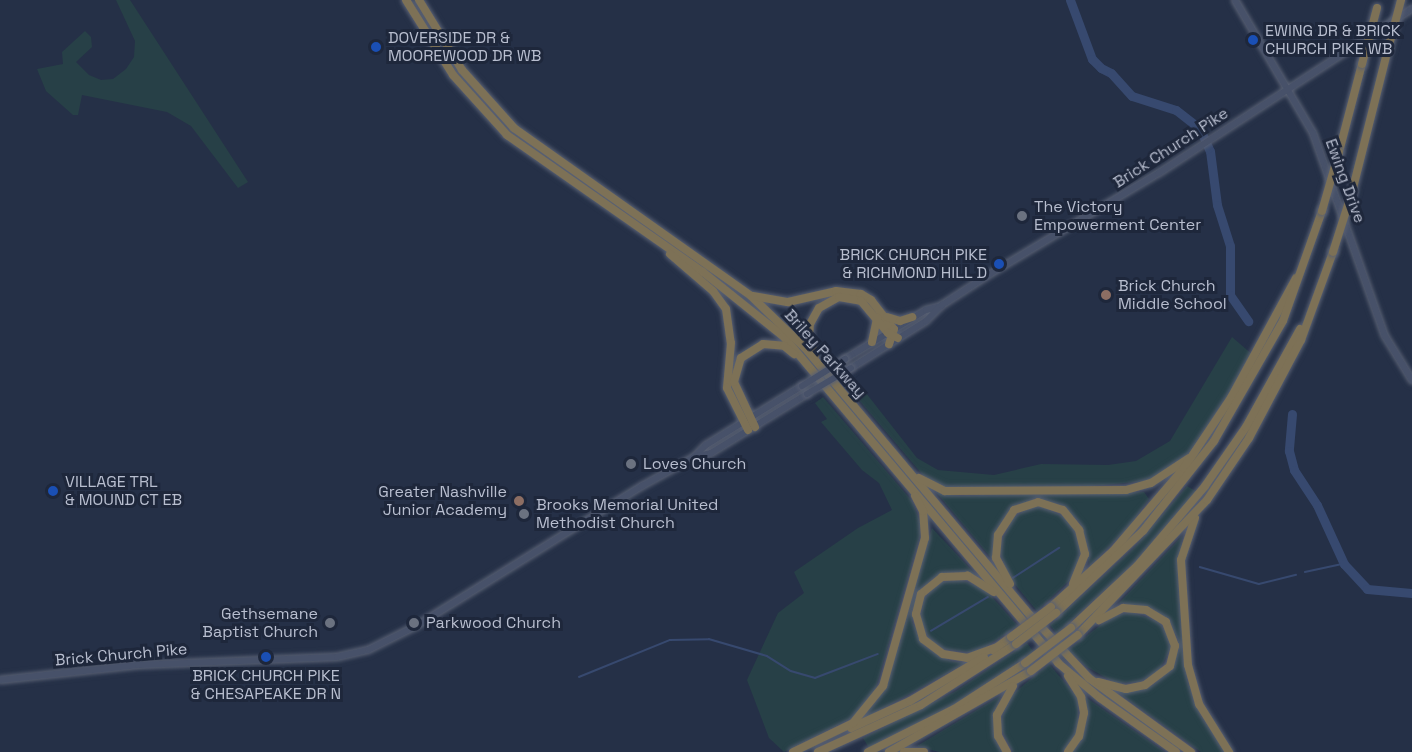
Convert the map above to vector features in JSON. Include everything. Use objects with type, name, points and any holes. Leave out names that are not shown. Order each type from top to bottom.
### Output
[{"type":"highway","name":"Briley Parkway","points":[[406,0],[453,75],[507,135],[703,272],[783,336],[1058,663],[1100,698],[1176,752]]},
{"type":"highway","name":"Briley Parkway","points":[[419,0],[462,70],[514,128],[751,296],[821,367],[1030,615],[1089,678],[1191,752]]},
{"type":"highway","points":[[868,752],[954,709],[1025,663],[1071,628],[1137,566],[1205,486],[1274,381],[1316,294],[1333,252],[1352,192],[1401,0]]},
{"type":"highway","points":[[818,752],[921,705],[1053,610],[1143,531],[1214,441],[1258,369],[1311,248],[1378,4]]},
{"type":"highway","points":[[637,226],[713,291],[726,309],[731,343],[727,388],[752,428]]},
{"type":"highway","points":[[1060,599],[1134,529],[1195,453],[1255,357],[1311,248]]},
{"type":"highway","points":[[751,296],[788,302],[850,291],[871,300],[892,336]]},
{"type":"highway","points":[[1229,752],[1195,693],[1185,634],[1181,560],[1191,524],[1273,397],[1301,340],[1316,294]]},
{"type":"highway","points":[[821,367],[809,336],[819,308],[829,300],[847,297],[861,301],[882,316],[900,321],[912,317]]},
{"type":"highway","points":[[872,342],[882,316]]},
{"type":"highway","points":[[746,420],[737,393],[735,371],[745,353],[763,344],[791,351],[840,402]]},
{"type":"highway","points":[[909,470],[945,491],[1126,490],[1151,483],[1195,453]]},
{"type":"highway","points":[[817,741],[853,723],[870,707],[882,686],[892,657],[926,531],[919,502],[895,468]]},
{"type":"highway","points":[[889,752],[1020,679],[1078,635],[1207,500]]},
{"type":"highway","points":[[1030,615],[996,558],[1001,526],[1022,506],[1038,502],[1057,506],[1070,516],[1082,537],[1084,554],[1080,572],[1053,610]]},
{"type":"highway","points":[[1014,610],[986,585],[968,576],[942,578],[921,594],[916,614],[918,628],[932,648],[967,658],[1014,640]]},
{"type":"highway","points":[[1087,627],[1116,610],[1146,610],[1166,622],[1175,646],[1170,666],[1145,685],[1117,688],[1089,678]]},
{"type":"highway","points":[[793,752],[910,701],[995,648]]},
{"type":"highway","points":[[1058,663],[1077,688],[1084,713],[1079,736],[1068,752]]},
{"type":"highway","points":[[1007,752],[998,736],[997,715],[1004,696],[1020,679]]},
{"type":"highway","points":[[904,752],[924,752]]},
{"type":"main road","name":"Ewing Drive","points":[[1235,0],[1288,89],[1326,165],[1385,336],[1412,381]]},
{"type":"main road","name":"Brick Church Pike","points":[[0,680],[127,666],[337,657],[368,650],[416,626],[694,457],[705,445],[872,342],[892,336],[942,306],[1192,152],[1412,9]]},
{"type":"main road","name":"Brick Church Pike","points":[[694,457],[711,453],[851,368],[912,317],[942,306]]},
{"type":"green space","points":[[116,0],[130,0],[248,182],[238,188],[191,126],[167,112],[82,95],[78,115],[73,115],[46,91],[37,69],[63,64],[62,52],[85,31],[91,37],[92,47],[76,62],[89,75],[101,80],[113,79],[126,69],[134,57],[135,41]]},
{"type":"green space","points":[[1232,337],[1253,355],[1238,382],[1192,451],[1164,474],[1146,481],[1082,487],[948,489],[928,481],[858,399],[866,393],[917,458],[938,470],[994,475],[1041,464],[1108,465],[1136,461],[1170,441]]},
{"type":"green space","points":[[823,397],[912,501],[920,522],[920,535],[874,694],[854,717],[784,752],[769,738],[747,680],[778,613],[804,593],[794,572],[858,528],[892,510],[879,483],[862,470],[821,422],[827,419],[815,403]]},
{"type":"green space","points":[[1187,486],[1197,492],[1142,556],[1057,634],[1050,625],[1134,548]]},
{"type":"green space","points":[[936,492],[957,496],[1144,492],[1149,499],[1128,528],[1090,566],[1080,523],[1059,504],[1036,499],[1009,511],[996,533],[992,559]]},
{"type":"green space","points":[[1040,506],[1067,518],[1077,533],[1081,550],[1075,575],[1037,611],[1008,576],[999,548],[1012,519],[1030,507]]},
{"type":"green space","points":[[932,528],[978,577],[954,572],[931,580],[917,596],[912,622],[926,647],[951,661],[966,663],[860,721],[882,693]]},
{"type":"green space","points":[[1182,536],[1178,582],[1187,680],[1201,716],[1226,752],[1201,752],[1113,689],[1140,690],[1153,685],[1175,662],[1178,639],[1167,619],[1148,608],[1119,603]]},
{"type":"green space","points":[[960,580],[984,588],[1018,626],[976,653],[942,649],[928,638],[920,620],[924,599],[933,588],[941,582]]},
{"type":"green space","points":[[1130,612],[1158,621],[1170,637],[1171,647],[1158,673],[1139,682],[1115,683],[1087,667],[1068,650],[1111,617]]},
{"type":"green space","points":[[1027,643],[1034,652],[952,706],[869,748],[863,738],[956,691]]},
{"type":"green space","points":[[1049,664],[1078,698],[1078,731],[1063,752],[1013,752],[1000,727],[1008,698]]},
{"type":"green space","points":[[1000,696],[994,729],[1003,752],[939,752],[917,746]]},
{"type":"green space","points":[[1084,696],[1165,752],[1072,752],[1086,724]]},
{"type":"waterway","points":[[1070,0],[1092,59],[1101,68],[1111,73],[1132,96],[1176,110],[1200,129],[1210,151],[1217,205],[1230,246],[1230,295],[1248,321]]},
{"type":"waterway","points":[[1292,414],[1289,451],[1294,470],[1317,505],[1344,564],[1367,589],[1412,593]]},
{"type":"waterway","points":[[1013,578],[1059,548]]},
{"type":"waterway","points":[[1305,572],[1344,564]]},
{"type":"waterway","points":[[1200,567],[1259,584],[1296,575]]},
{"type":"waterway","points":[[931,631],[988,597]]},
{"type":"waterway","points":[[579,677],[670,640],[709,639],[767,656],[791,671],[815,678],[878,654]]},
{"type":"place","name":"EWING DR & BRICK CHURCH PIKE WB","points":[[1253,40]]},
{"type":"place","name":"DOVERSIDE DR & MOOREWOOD DR WB","points":[[376,47]]},
{"type":"place","name":"The Victory Empowerment Center","points":[[1022,216]]},
{"type":"place","name":"BRICK CHURCH PIKE & RICHMOND HILL D","points":[[999,264]]},
{"type":"place","name":"Brick Church Middle School","points":[[1106,295]]},
{"type":"place","name":"Loves Church","points":[[631,464]]},
{"type":"place","name":"VILLAGE TRL & MOUND CT EB","points":[[53,491]]},
{"type":"place","name":"Greater Nashville Junior Academy","points":[[519,501]]},
{"type":"place","name":"Brooks Memorial United Methodist Church","points":[[524,514]]},
{"type":"place","name":"Gethsemane Baptist Church","points":[[330,623]]},
{"type":"place","name":"Parkwood Church","points":[[414,623]]},
{"type":"place","name":"BRICK CHURCH PIKE & CHESAPEAKE DR N","points":[[266,657]]}]
